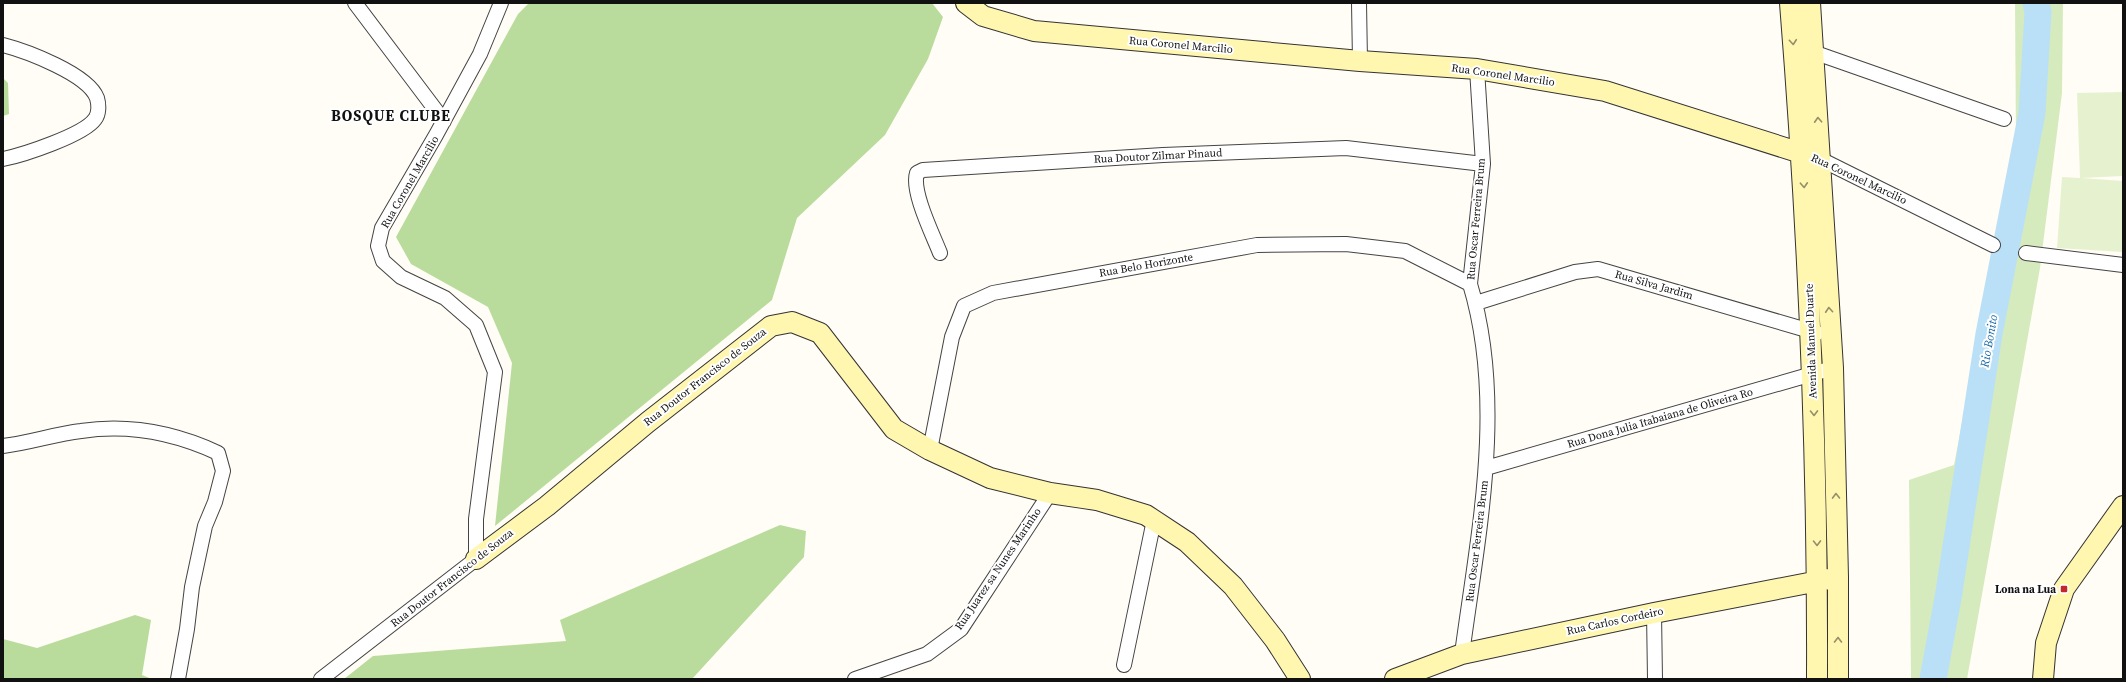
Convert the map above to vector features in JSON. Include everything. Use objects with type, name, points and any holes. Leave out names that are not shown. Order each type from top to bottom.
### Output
[{"type":"street","points":[[355,3],[444,121]]},
{"type":"street","name":"Rua Coronel Marcilio","points":[[476,559],[476,519],[495,372],[476,325],[446,298],[401,277],[383,261],[378,246],[382,228],[444,121],[480,54],[501,3]]},
{"type":"street","name":"Rua Coronel Marcilio","points":[[966,3],[983,16],[1034,31],[1360,61],[1477,69],[1605,91],[1811,156],[1993,245]]},
{"type":"street","points":[[1359,3],[1360,61]]},
{"type":"street","name":"Avenida Manuel Duarte","points":[[1790,3],[1811,156],[1831,338],[1838,577],[1838,679]]},
{"type":"street","name":"Avenida Manuel Duarte","points":[[1810,3],[1813,52],[1811,156],[1812,332],[1818,581],[1817,679]]},
{"type":"street","points":[[3,45],[33,55],[60,68],[80,81],[97,98],[99,109],[95,119],[87,126],[68,136],[3,159]]},
{"type":"street","points":[[1813,52],[2004,118]]},
{"type":"street","name":"Rua Oscar Ferreira Brum","points":[[1462,654],[1486,468],[1487,383],[1476,304],[1470,284],[1483,164],[1477,69]]},
{"type":"street","name":"Rua Doutor Zilmar Pinaud","points":[[940,253],[930,229],[917,184],[917,173],[923,170],[1163,155],[1346,148],[1483,164]]},
{"type":"street","name":"Rua Belo Horizonte","points":[[930,450],[952,337],[964,306],[993,293],[1257,245],[1346,244],[1405,251],[1470,284]]},
{"type":"street","points":[[2026,253],[2123,265]]},
{"type":"street","name":"Rua Silva Jardim","points":[[1476,304],[1575,272],[1598,269],[1831,338]]},
{"type":"street","name":"Rua Doutor Francisco de Souza","points":[[321,679],[547,506],[654,418],[771,326],[792,322],[820,333],[894,429],[930,450],[990,478],[1050,492],[1097,500],[1146,515],[1187,542],[1233,586],[1275,640],[1300,679]]},
{"type":"street","name":"Rua Dona Julia Itabaiana de Oliveira Ro","points":[[1486,468],[1833,368]]},
{"type":"street","points":[[3,446],[79,431],[113,427],[144,430],[203,446],[218,453],[223,471],[215,502],[205,526],[192,587],[187,629],[178,679]]},
{"type":"street","name":"Rua Juarez sa Nunes Marinho","points":[[855,679],[927,654],[961,629],[1050,492]]},
{"type":"street","points":[[2043,679],[2046,643],[2064,590],[2123,506]]},
{"type":"street","points":[[1124,666],[1154,520]]},
{"type":"street","name":"Rua Carlos Cordeiro","points":[[1395,679],[1462,654],[1654,613],[1838,577]]},
{"type":"street","points":[[1654,613],[1655,679]]},
{"type":"green space","points":[[529,3],[932,3],[943,17],[928,59],[885,135],[797,218],[772,300],[495,526],[512,363],[488,307],[411,264],[396,237],[518,14]]},
{"type":"green space","points":[[2015,3],[2063,3],[2062,93],[2040,268],[1967,679],[1911,679],[1909,480],[1954,465],[2016,141]]},
{"type":"green space","points":[[3,78],[8,83],[9,114],[3,116]]},
{"type":"green space","points":[[2123,92],[2123,176],[2081,178],[2123,181],[2123,252],[2057,248],[2062,177],[2080,178],[2077,93]]},
{"type":"green space","points":[[780,525],[806,531],[804,557],[692,679],[344,679],[373,656],[566,641],[560,620]]},
{"type":"green space","points":[[135,615],[151,620],[142,675],[152,679],[3,679],[3,639],[37,648]]},
{"type":"waterway","name":"Rio Bonito","points":[[1933,679],[1948,598],[1989,334],[2032,113],[2038,12],[2036,3]]},
{"type":"place","name":"Lona na Lua","points":[[2064,589]]},
{"type":"district","name":"BOSQUE CLUBE","points":[[391,115]]}]
